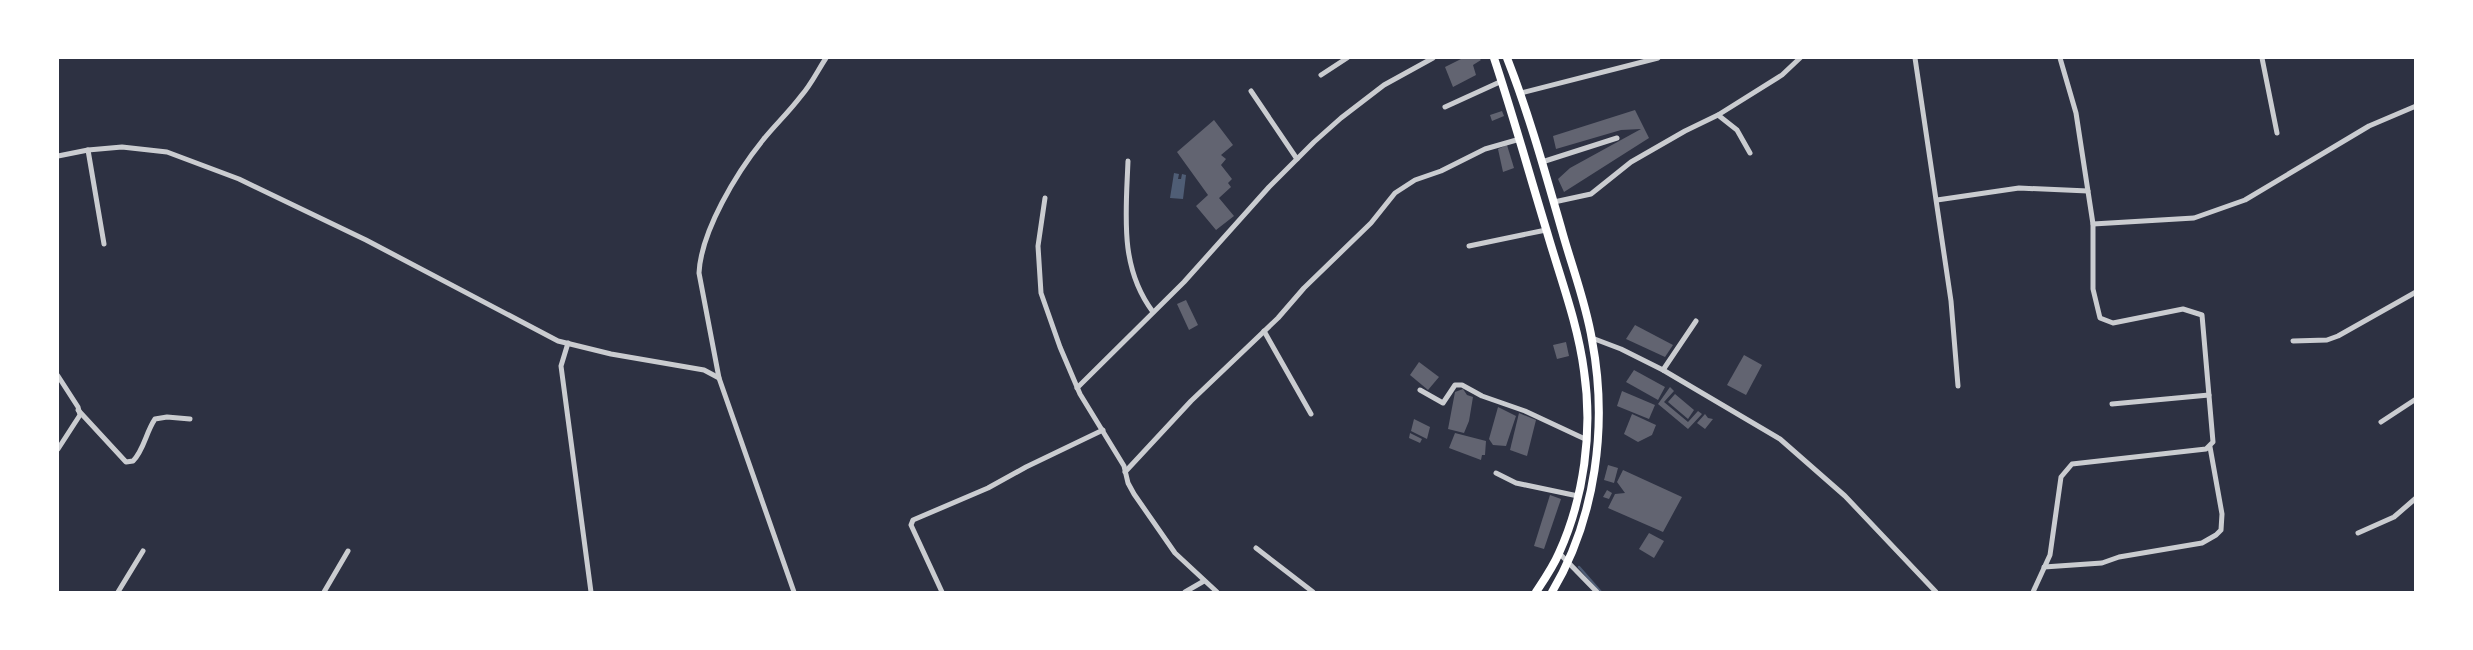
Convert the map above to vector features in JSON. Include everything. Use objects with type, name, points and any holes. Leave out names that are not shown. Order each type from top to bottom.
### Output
[{"type":"main road","points":[[1494,58],[1521,139],[1575,328],[1585,371],[1586,455],[1578,496],[1559,553],[1536,592]]},
{"type":"main road","points":[[1509,58],[1554,202],[1592,338],[1597,370],[1599,418],[1596,457],[1584,520],[1569,562],[1552,592]]},
{"type":"street","points":[[794,592],[719,378],[700,273],[700,256],[718,211],[746,164],[762,141],[802,96],[826,58]]},
{"type":"street","points":[[1322,75],[1347,58]]},
{"type":"street","points":[[1078,388],[1190,275],[1297,159],[1341,118],[1384,85],[1433,58]]},
{"type":"street","points":[[1521,93],[1658,58]]},
{"type":"street","points":[[1554,202],[1591,194],[1631,162],[1685,130],[1718,115],[1782,76],[1800,58]]},
{"type":"street","points":[[1915,58],[1951,301],[1958,386]]},
{"type":"street","points":[[2033,592],[2050,555],[2061,477],[2072,464],[2206,449],[2213,442],[2202,315],[2184,310],[2113,323],[2100,318],[2093,289],[2093,224],[2076,113],[2060,58]]},
{"type":"street","points":[[2262,58],[2277,133]]},
{"type":"street","points":[[1445,108],[1502,81]]},
{"type":"street","points":[[1251,91],[1297,159]]},
{"type":"street","points":[[2093,224],[2194,218],[2245,200],[2369,126],[2416,106]]},
{"type":"street","points":[[1718,115],[1737,130],[1750,153]]},
{"type":"street","points":[[1542,162],[1617,138]]},
{"type":"street","points":[[1125,472],[1181,410],[1264,331],[1371,223],[1395,194],[1415,180],[1441,171],[1485,149],[1521,139]]},
{"type":"street","points":[[58,156],[88,150],[122,147],[167,152],[239,179],[374,244],[558,341],[611,354],[704,370],[719,378]]},
{"type":"street","points":[[88,150],[104,244]]},
{"type":"street","points":[[1128,161],[1126,220],[1129,260],[1138,288],[1153,312]]},
{"type":"street","points":[[1937,200],[2020,188],[2088,191]]},
{"type":"street","points":[[1045,198],[1038,246],[1041,293],[1060,347],[1078,388],[1103,430],[1134,494],[1175,553],[1217,592]]},
{"type":"street","points":[[1469,246],[1546,230]]},
{"type":"street","points":[[2292,341],[2326,340],[2338,336],[2416,292]]},
{"type":"street","points":[[1663,370],[1696,321]]},
{"type":"street","points":[[1264,331],[1311,414]]},
{"type":"street","points":[[1592,338],[1621,349],[1663,370],[1780,439],[1845,496],[1936,592]]},
{"type":"street","points":[[568,343],[561,366],[591,592]]},
{"type":"street","points":[[58,376],[78,410],[126,462],[133,461],[138,456],[149,428],[155,420],[167,417],[190,419]]},
{"type":"street","points":[[1420,390],[1442,403],[1455,385],[1462,385],[1482,396],[1526,411],[1586,439]]},
{"type":"street","points":[[2112,404],[2208,395]]},
{"type":"street","points":[[2381,422],[2416,399]]},
{"type":"street","points":[[58,449],[78,420],[78,410]]},
{"type":"street","points":[[942,592],[911,525],[913,520],[988,488],[1026,467],[1103,430]]},
{"type":"street","points":[[2044,567],[2102,563],[2119,557],[2202,543],[2216,536],[2221,530],[2222,514],[2210,447]]},
{"type":"street","points":[[1496,473],[1516,483],[1578,496]]},
{"type":"street","points":[[2358,533],[2394,517],[2416,498]]},
{"type":"street","points":[[1256,548],[1313,592]]},
{"type":"street","points":[[118,592],[144,551]]},
{"type":"street","points":[[324,592],[348,551]]},
{"type":"street","points":[[1559,553],[1597,592]]},
{"type":"street","points":[[1185,592],[1204,581]]},
{"type":"water","points":[[1174,173],[1179,174],[1178,179],[1181,179],[1182,174],[1186,175],[1183,199],[1170,198]]},
{"type":"building","points":[[1463,58],[1479,58],[1481,60],[1473,65],[1476,75],[1453,87],[1445,67]]},
{"type":"building","points":[[1635,110],[1649,138],[1564,192],[1558,179],[1570,168],[1641,129],[1621,130],[1556,149],[1553,136]]},
{"type":"building","points":[[1502,111],[1504,116],[1492,121],[1490,115]]},
{"type":"building","points":[[1214,120],[1233,145],[1221,155],[1226,159],[1221,165],[1232,179],[1228,183],[1231,187],[1219,198],[1234,216],[1216,230],[1196,206],[1208,195],[1177,152]]},
{"type":"building","points":[[1507,145],[1514,168],[1503,172],[1498,149]]},
{"type":"building","points":[[1186,300],[1198,325],[1189,330],[1177,304]]},
{"type":"building","points":[[1635,325],[1673,345],[1665,357],[1626,339]]},
{"type":"building","points":[[1566,342],[1569,356],[1557,359],[1553,345]]},
{"type":"building","points":[[1744,355],[1762,365],[1746,395],[1727,385]]},
{"type":"building","points":[[1419,362],[1439,377],[1428,390],[1410,375]]},
{"type":"building","points":[[1634,370],[1665,387],[1658,400],[1626,382]]},
{"type":"building","points":[[1670,387],[1674,391],[1664,402],[1688,422],[1698,411],[1702,414],[1688,429],[1658,404]]},
{"type":"building","points":[[1463,389],[1467,395],[1473,397],[1469,421],[1464,433],[1448,429],[1455,392]]},
{"type":"building","points":[[1622,391],[1655,405],[1649,419],[1617,406]]},
{"type":"building","points":[[1675,394],[1694,410],[1688,419],[1668,402]]},
{"type":"building","points":[[1498,407],[1516,416],[1506,446],[1493,445],[1489,439]]},
{"type":"building","points":[[1519,413],[1536,420],[1527,456],[1510,450]]},
{"type":"building","points":[[1632,414],[1656,425],[1652,435],[1638,442],[1624,434]]},
{"type":"building","points":[[1705,414],[1708,418],[1713,419],[1705,429],[1697,423]]},
{"type":"building","points":[[1414,419],[1430,427],[1427,439],[1411,431]]},
{"type":"building","points":[[1410,433],[1422,439],[1420,443],[1409,438]]},
{"type":"building","points":[[1455,433],[1486,441],[1485,455],[1482,455],[1481,460],[1449,448]]},
{"type":"building","points":[[1608,465],[1618,468],[1614,483],[1604,480]]},
{"type":"building","points":[[1623,470],[1682,497],[1663,532],[1608,508],[1615,494],[1625,493],[1617,482]]},
{"type":"building","points":[[1607,490],[1612,493],[1609,499],[1603,497]]},
{"type":"building","points":[[1550,495],[1561,499],[1544,549],[1534,546]]},
{"type":"building","points":[[1649,533],[1664,541],[1654,558],[1639,549]]},
{"type":"waterway","points":[[1579,567],[1601,592]]}]
